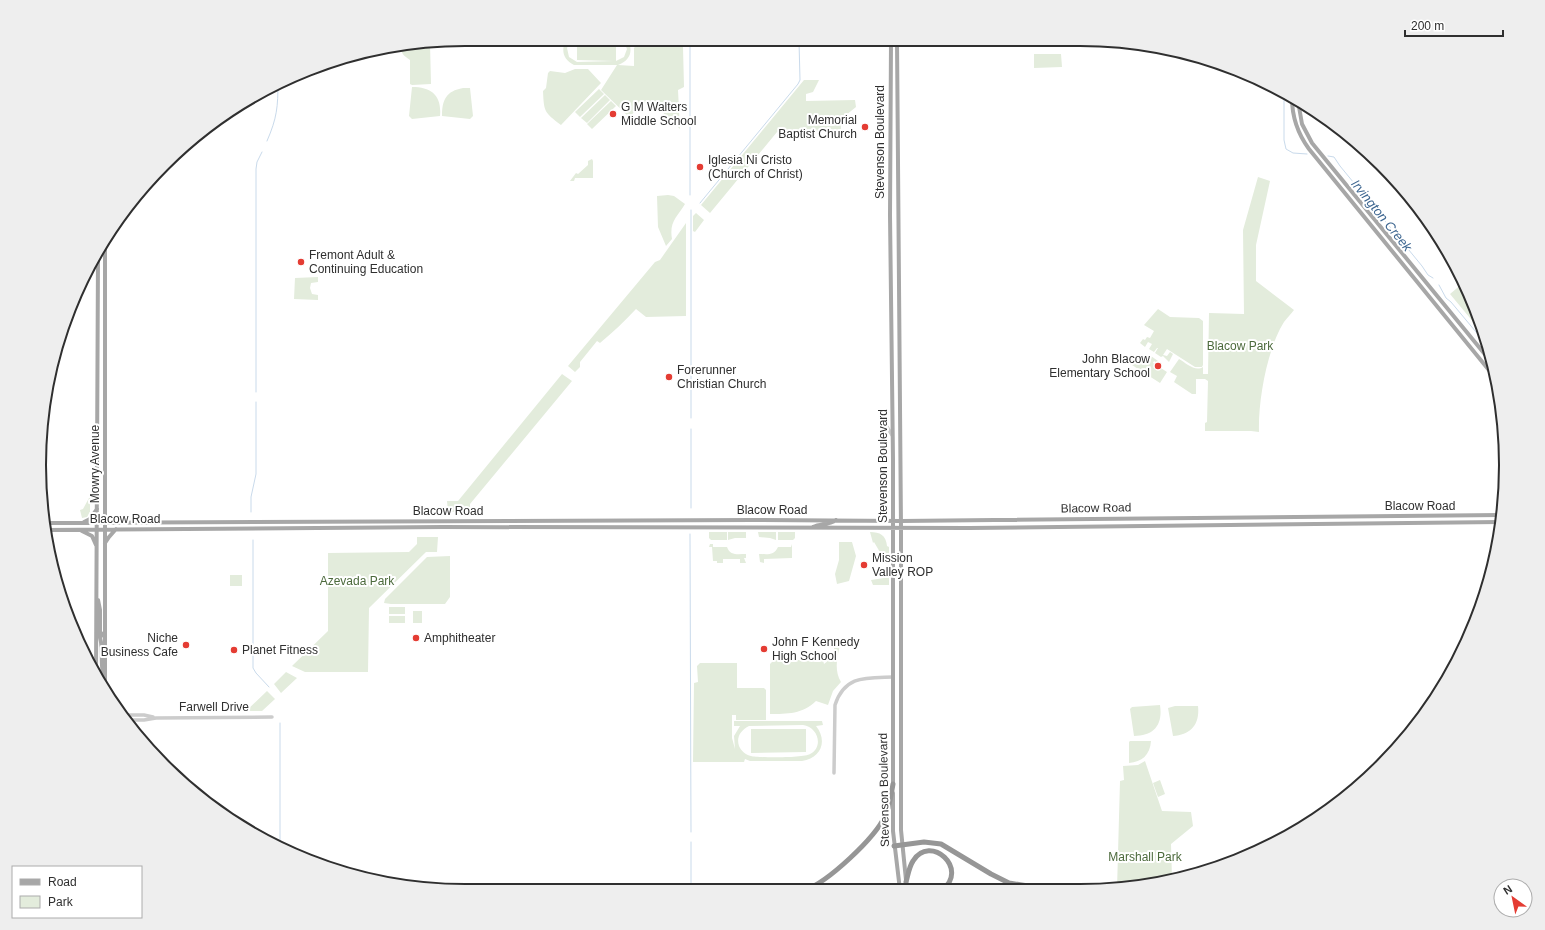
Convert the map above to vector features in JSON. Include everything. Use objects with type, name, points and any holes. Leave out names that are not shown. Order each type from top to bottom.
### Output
[{"type":"highway","points":[[817,884],[836,871],[879,827],[890,804],[893,784]]},
{"type":"highway","points":[[894,846],[924,842],[940,844],[1004,881],[1014,884]]},
{"type":"highway","points":[[906,882],[913,860],[922,854],[932,851],[939,852],[945,856],[949,862],[951,877],[948,884]]},
{"type":"main road","name":"Stevenson Boulevard","points":[[891,46],[890,215],[893,435],[893,784],[894,846],[899,884]]},
{"type":"main road","name":"Stevenson Boulevard","points":[[898,46],[902,528],[900,677],[901,823],[906,882]]},
{"type":"main road","points":[[1293,104],[1296,124],[1308,149],[1488,369]]},
{"type":"main road","points":[[1299,108],[1302,124],[1312,143],[1484,354]]},
{"type":"main road","name":"Mowry Avenue","points":[[105,250],[105,679]]},
{"type":"main road","name":"Mowry Avenue","points":[[96,663],[98,263]]},
{"type":"main road","points":[[83,523],[90,518],[97,508]]},
{"type":"main road","name":"Blacow Road","points":[[51,524],[97,522],[901,521],[1496,515]]},
{"type":"main road","points":[[809,528],[818,525],[830,524],[836,520]]},
{"type":"main road","name":"Blacow Road","points":[[51,530],[443,527],[902,528],[1495,522]]},
{"type":"main road","points":[[105,543],[116,529]]},
{"type":"main road","points":[[73,530],[90,534],[97,547]]},
{"type":"main road","points":[[97,590],[100,610],[100,632],[105,637]]},
{"type":"main road","points":[[96,632],[99,634],[101,641],[101,662],[105,679]]},
{"type":"street","points":[[884,422],[893,435]]},
{"type":"street","points":[[834,773],[835,705],[838,695],[844,687],[854,681],[866,677],[893,677]]},
{"type":"street","name":"Farwell Drive","points":[[129,715],[144,715],[156,718]]},
{"type":"street","name":"Farwell Drive","points":[[133,720],[156,718],[272,717]]},
{"type":"green space","points":[[564,46],[568,46],[569,57],[577,62],[614,61],[577,60],[577,46],[616,46],[616,61],[624,57],[627,49],[626,46],[630,46],[631,50],[629,56],[625,61],[618,65],[634,66],[634,48],[636,46],[683,47],[684,87],[678,90],[680,129],[652,102],[644,103],[629,117],[601,90],[617,65],[574,65],[568,61],[564,55]]},
{"type":"green space","points":[[430,48],[431,84],[410,84],[410,60],[402,51]]},
{"type":"green space","points":[[1034,54],[1061,54],[1062,67],[1034,68]]},
{"type":"green space","points":[[575,69],[588,69],[601,83],[561,125],[546,111],[543,91],[546,88],[548,73],[550,71],[565,73]]},
{"type":"green space","points":[[804,80],[819,80],[813,92],[806,94],[806,101],[855,100],[856,107],[841,119],[841,132],[777,132],[710,213],[701,205]]},
{"type":"green space","points":[[412,87],[419,87],[434,94],[439,103],[440,116],[412,119],[409,116]]},
{"type":"green space","points":[[463,88],[470,88],[473,116],[470,119],[442,116],[443,105],[446,97],[453,91]]},
{"type":"green space","points":[[599,89],[604,94],[580,117],[575,112]]},
{"type":"green space","points":[[605,95],[610,100],[587,123],[581,118]]},
{"type":"green space","points":[[611,101],[616,106],[592,129],[587,124]]},
{"type":"green space","points":[[592,159],[593,178],[575,178],[574,181],[570,181],[576,173],[578,174],[588,165],[588,161]]},
{"type":"green space","name":"Blacow Park","points":[[1258,177],[1270,181],[1256,245],[1256,281],[1294,310],[1284,322],[1278,333],[1268,360],[1260,406],[1259,432],[1205,431],[1205,423],[1207,422],[1208,381],[1205,379],[1196,379],[1196,394],[1192,394],[1174,382],[1177,376],[1170,372],[1179,359],[1194,368],[1203,367],[1203,374],[1208,374],[1209,313],[1244,314],[1243,230]]},
{"type":"green space","points":[[657,196],[674,196],[685,204],[674,220],[671,233],[672,239],[666,246],[658,227]]},
{"type":"green space","points":[[696,213],[704,220],[695,232],[693,231],[693,216]]},
{"type":"green space","points":[[686,223],[686,316],[646,317],[636,309],[600,343],[597,341],[580,362],[580,367],[575,372],[568,366],[655,262],[660,260]]},
{"type":"green space","points":[[318,277],[318,282],[311,283],[310,288],[312,294],[318,295],[318,300],[294,299],[295,278]]},
{"type":"green space","points":[[1459,287],[1474,323],[1450,294]]},
{"type":"green space","points":[[1158,309],[1170,317],[1199,318],[1203,321],[1202,367],[1195,367],[1167,349],[1163,355],[1167,356],[1170,352],[1173,354],[1169,362],[1163,356],[1161,357],[1155,353],[1158,348],[1154,352],[1149,349],[1152,344],[1148,342],[1145,347],[1140,343],[1147,337],[1150,338],[1154,331],[1144,325]]},
{"type":"green space","points":[[1139,354],[1148,360],[1151,356],[1158,361],[1157,363],[1154,361],[1153,363],[1167,372],[1160,383],[1132,365]]},
{"type":"green space","points":[[562,374],[572,381],[470,504],[470,512],[448,512],[447,501],[458,501]]},
{"type":"green space","points":[[89,498],[90,512],[87,517],[82,518],[80,510],[83,509]]},
{"type":"green space","points":[[709,532],[727,532],[727,540],[711,540],[709,538]]},
{"type":"green space","points":[[728,532],[746,532],[746,538],[735,538],[728,540]]},
{"type":"green space","points":[[758,532],[776,532],[776,540],[759,537]]},
{"type":"green space","points":[[778,532],[795,532],[795,538],[793,540],[778,540]]},
{"type":"green space","points":[[870,532],[880,534],[884,537],[887,546],[889,547],[889,560],[887,564],[881,562],[881,554],[874,542],[873,543]]},
{"type":"green space","name":"Azevada Park","points":[[417,537],[438,537],[437,552],[426,552],[369,608],[368,672],[305,672],[292,666],[328,631],[328,553],[409,552],[417,544]]},
{"type":"green space","points":[[839,542],[852,542],[856,556],[849,581],[837,584],[835,574],[839,560]]},
{"type":"green space","points":[[710,544],[713,544],[713,547],[727,547],[730,552],[735,554],[746,554],[746,558],[744,558],[746,563],[740,563],[740,559],[723,559],[723,563],[713,561],[712,547],[709,547]]},
{"type":"green space","points":[[792,544],[792,558],[764,559],[764,563],[760,562],[759,554],[772,553],[778,547],[791,547]]},
{"type":"green space","points":[[450,556],[450,597],[445,604],[384,603],[385,599],[427,557]]},
{"type":"green space","points":[[887,565],[889,566],[889,585],[873,585],[871,580],[884,578]]},
{"type":"green space","points":[[230,575],[242,575],[242,586],[230,586]]},
{"type":"green space","points":[[389,607],[405,607],[405,614],[389,614]]},
{"type":"green space","points":[[413,611],[422,611],[422,623],[413,623]]},
{"type":"green space","points":[[389,616],[405,616],[405,623],[389,623]]},
{"type":"green space","points":[[837,638],[837,645],[840,645],[837,659],[837,673],[841,682],[833,691],[828,705],[816,701],[806,709],[800,711],[770,714],[770,664],[774,660],[823,660],[824,664],[829,660],[834,659],[834,639]]},
{"type":"green space","points":[[700,663],[737,663],[737,688],[764,688],[766,690],[766,720],[736,720],[736,715],[732,715],[732,738],[735,749],[734,736],[740,726],[734,726],[734,721],[822,721],[823,725],[816,726],[822,737],[821,748],[818,753],[809,759],[802,761],[750,761],[745,759],[744,762],[693,762],[694,683],[698,682],[697,666]],"holes":[[[803,725],[815,733],[818,742],[814,751],[806,755],[755,757],[746,754],[741,750],[738,743],[740,734],[749,726]]]},
{"type":"green space","points":[[286,672],[297,678],[281,693],[274,684]]},
{"type":"green space","points":[[267,691],[275,699],[262,711],[246,711]]},
{"type":"green space","points":[[1160,705],[1160,718],[1156,728],[1147,734],[1134,736],[1130,709],[1132,707]]},
{"type":"green space","points":[[1175,706],[1198,706],[1198,712],[1196,723],[1189,731],[1173,736],[1168,708]]},
{"type":"green space","points":[[751,729],[806,729],[806,752],[751,753]]},
{"type":"green space","points":[[1151,741],[1149,750],[1144,757],[1138,761],[1129,763],[1129,742]]},
{"type":"green space","name":"Marshall Park","points":[[1145,761],[1162,811],[1191,812],[1193,826],[1171,844],[1172,874],[1117,882],[1120,781],[1124,780],[1123,766],[1138,765]]},
{"type":"green space","points":[[1160,780],[1165,794],[1158,797],[1153,783]]},
{"type":"waterway","points":[[690,46],[690,195]]},
{"type":"waterway","points":[[700,203],[798,84],[800,80],[799,46]]},
{"type":"waterway","points":[[267,141],[273,126],[278,99],[278,90]]},
{"type":"waterway","name":"Irvington Creek","points":[[1284,99],[1284,140],[1286,149],[1293,153],[1307,154]]},
{"type":"waterway","points":[[256,392],[256,169],[257,162],[262,152]]},
{"type":"waterway","name":"Irvington Creek","points":[[1328,156],[1334,157],[1428,275],[1433,278]]},
{"type":"waterway","points":[[691,210],[691,418]]},
{"type":"waterway","name":"Irvington Creek","points":[[1439,285],[1446,298],[1478,335]]},
{"type":"waterway","points":[[251,512],[251,497],[256,474],[256,402]]},
{"type":"waterway","points":[[691,429],[691,508]]},
{"type":"waterway","points":[[690,534],[691,832]]},
{"type":"waterway","points":[[253,540],[253,668],[269,687]]},
{"type":"waterway","points":[[280,723],[280,841]]},
{"type":"waterway","points":[[691,842],[691,884]]},
{"type":"place","name":"G M Walters Middle School","points":[[613,114]]},
{"type":"place","name":"Memorial Baptist Church","points":[[865,127]]},
{"type":"place","name":"Iglesia Ni Cristo (Church of Christ)","points":[[700,167]]},
{"type":"place","name":"Fremont Adult & Continuing Education","points":[[301,262]]},
{"type":"place","name":"John Blacow Elementary School","points":[[1158,366]]},
{"type":"place","name":"Forerunner Christian Church","points":[[669,377]]},
{"type":"place","name":"Mission Valley ROP","points":[[864,565]]},
{"type":"place","name":"Amphitheater","points":[[416,638]]},
{"type":"place","name":"Niche Business Cafe","points":[[186,645]]},
{"type":"place","name":"John F Kennedy High School","points":[[764,649]]},
{"type":"place","name":"Planet Fitness","points":[[234,650]]}]
